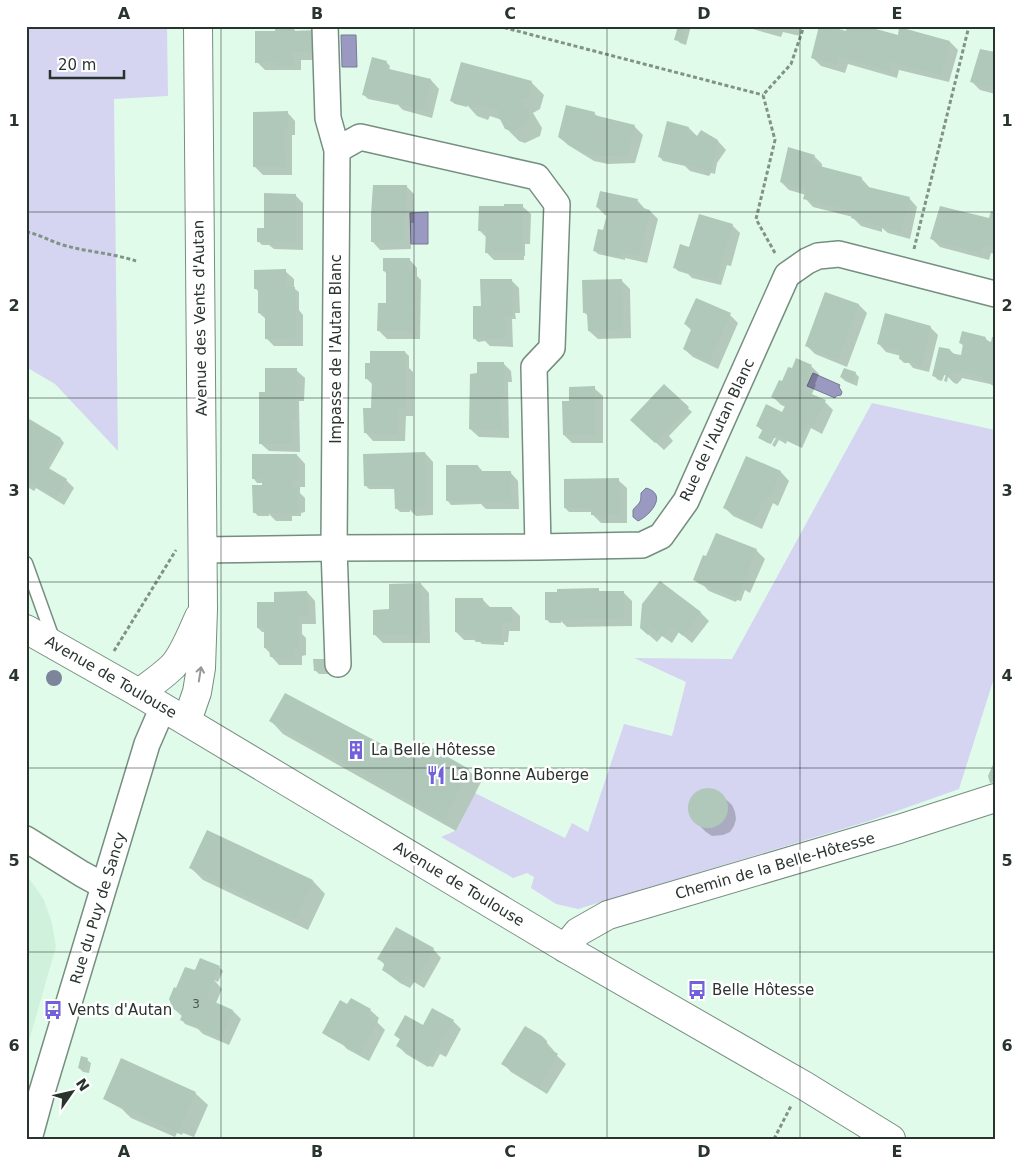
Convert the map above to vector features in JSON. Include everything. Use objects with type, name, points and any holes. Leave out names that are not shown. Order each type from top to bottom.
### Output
[{"type":"street","name":"Avenue des Vents d'Autan","points":[[187,721],[197,692],[201,668],[203,609],[191,546],[198,26]]},
{"type":"street","name":"Impasse de l'Autan Blanc","points":[[325,26],[328,118],[337,150],[334,548]]},
{"type":"street","points":[[337,150],[360,137],[537,177],[557,204],[552,348],[534,367],[538,547]]},
{"type":"street","points":[[787,275],[818,256],[839,254],[995,294]]},
{"type":"street","name":"Rue de l'Autan Blanc","points":[[191,546],[334,548],[642,546],[661,536],[686,501],[787,275]]},
{"type":"street","points":[[334,548],[338,664]]},
{"type":"street","name":"Avenue des Vents d'Autan","points":[[139,692],[165,673],[176,662],[203,609]]},
{"type":"street","name":"Avenue de Toulouse","points":[[26,629],[139,692],[565,948],[805,1086],[892,1139]]},
{"type":"street","name":"Rue du Puy de Sancy","points":[[29,1139],[148,744],[163,707]]},
{"type":"street","name":"Chemin de la Belle-Hôtesse","points":[[565,948],[578,932],[608,915],[899,829],[995,798]]},
{"type":"street","points":[[26,839],[104,886]]},
{"type":"lane","points":[[26,563],[56,645]]},
{"type":"path","points":[[498,26],[763,95]]},
{"type":"path","points":[[763,95],[791,64],[804,26]]},
{"type":"path","points":[[908,271],[969,26]]},
{"type":"path","points":[[763,95],[775,140],[756,219],[787,275]]},
{"type":"path","points":[[26,232],[34,233],[63,245],[122,256],[136,261]]},
{"type":"path","points":[[112,654],[191,546]]},
{"type":"path","points":[[774,1139],[789,1109],[805,1086]]},
{"type":"shaded area","points":[[26,26],[167,26],[168,96],[114,99],[118,451],[55,384],[26,367]]},
{"type":"shaded area","points":[[341,35],[356,35],[357,67],[342,67]]},
{"type":"shaded area","points":[[428,212],[428,244],[411,244],[410,213]]},
{"type":"shaded area","points":[[813,373],[840,385],[841,395],[835,398],[807,386]]},
{"type":"shaded area","points":[[872,403],[995,430],[995,675],[959,789],[869,821],[578,909],[556,904],[531,888],[534,877],[527,873],[513,878],[441,837],[457,830],[475,793],[565,838],[572,823],[588,832],[624,724],[672,736],[686,682],[634,658],[732,659]]},
{"type":"shaded area","points":[[646,488],[653,491],[657,499],[652,510],[638,521],[633,517],[633,510],[641,500],[641,493]]},
{"type":"shaded area","points":[[26,874],[44,900],[52,923],[56,947],[26,1051]]},
{"type":"building","points":[[275,26],[292,26],[293,31],[316,30],[316,52],[293,52],[293,66],[276,66],[276,62],[255,63],[255,31],[275,31]]},
{"type":"building","points":[[678,26],[686,26],[682,42],[674,40]]},
{"type":"building","points":[[819,26],[828,26],[846,31],[847,26],[865,26],[898,35],[899,27],[950,41],[941,75],[891,62],[889,71],[839,57],[837,65],[811,58]]},
{"type":"building","points":[[980,49],[995,52],[995,88],[970,82]]},
{"type":"building","points":[[372,57],[387,61],[385,68],[431,79],[424,110],[362,95]]},
{"type":"building","points":[[461,62],[532,81],[528,97],[521,100],[530,115],[528,123],[512,131],[505,129],[498,115],[499,110],[477,104],[476,108],[450,101]]},
{"type":"building","points":[[566,105],[595,112],[594,115],[635,125],[627,155],[599,156],[584,153],[558,137]]},
{"type":"building","points":[[288,111],[288,127],[284,127],[285,167],[253,167],[253,112]]},
{"type":"building","points":[[667,121],[689,127],[687,131],[697,136],[701,130],[718,140],[711,171],[658,157]]},
{"type":"building","points":[[788,147],[815,155],[812,164],[862,177],[860,185],[910,197],[901,232],[851,218],[853,211],[803,199],[806,189],[780,182]]},
{"type":"building","points":[[373,185],[407,185],[404,241],[371,242]]},
{"type":"building","points":[[600,191],[638,199],[636,206],[650,210],[638,256],[622,252],[621,257],[593,251],[598,229],[603,230],[608,210],[596,207]]},
{"type":"building","points":[[264,193],[296,194],[295,242],[257,242],[257,228],[264,228]]},
{"type":"building","points":[[504,204],[523,204],[522,252],[485,253],[486,231],[478,231],[479,206],[504,206]]},
{"type":"building","points":[[940,206],[989,218],[991,211],[995,212],[995,248],[983,245],[981,253],[930,239]]},
{"type":"building","points":[[699,214],[733,224],[716,279],[673,268],[680,244],[689,247]]},
{"type":"building","points":[[383,258],[410,258],[409,271],[413,270],[412,331],[377,331],[378,303],[386,303],[386,271],[383,271]]},
{"type":"building","points":[[286,269],[286,287],[295,287],[296,338],[265,339],[265,313],[258,313],[258,289],[254,289],[254,270]]},
{"type":"building","points":[[480,279],[512,279],[513,316],[505,315],[505,339],[473,339],[473,306],[481,306]]},
{"type":"building","points":[[622,279],[623,331],[588,331],[587,313],[583,313],[582,280]]},
{"type":"building","points":[[825,292],[859,304],[838,359],[805,346]]},
{"type":"building","points":[[696,298],[731,313],[709,362],[683,349],[692,327],[684,324]]},
{"type":"building","points":[[885,313],[931,326],[921,365],[899,359],[900,350],[877,344]]},
{"type":"building","points":[[962,331],[986,337],[985,340],[991,342],[992,337],[995,337],[995,382],[954,370],[948,376],[944,375],[943,379],[932,376],[939,347],[950,349],[950,353],[961,355],[963,344],[959,343]]},
{"type":"building","points":[[370,351],[405,351],[405,408],[398,408],[397,434],[364,433],[363,408],[371,408],[372,379],[365,379],[365,363],[370,363]]},
{"type":"building","points":[[796,358],[812,365],[802,390],[826,400],[813,426],[807,424],[798,445],[776,435],[771,444],[758,438],[763,429],[756,426],[766,404],[782,412],[786,404],[771,397],[779,380],[782,381],[788,367],[792,368]]},
{"type":"building","points":[[477,362],[504,362],[504,394],[500,394],[501,430],[469,429],[470,374],[477,373]]},
{"type":"building","points":[[265,368],[297,368],[296,418],[291,418],[293,444],[259,444],[259,392],[265,392]]},
{"type":"building","points":[[844,368],[856,372],[853,383],[840,377]]},
{"type":"building","points":[[664,384],[689,407],[655,443],[630,420]]},
{"type":"building","points":[[595,386],[595,435],[563,435],[562,401],[569,401],[569,387]]},
{"type":"building","points":[[26,417],[61,438],[45,466],[67,479],[56,498],[26,480]]},
{"type":"building","points":[[425,452],[425,507],[395,509],[394,485],[364,486],[363,454]]},
{"type":"building","points":[[252,454],[297,454],[297,479],[293,479],[292,488],[297,488],[297,513],[253,513],[252,485],[262,485],[262,479],[252,479]]},
{"type":"building","points":[[746,456],[781,471],[769,498],[765,496],[753,522],[723,508]]},
{"type":"building","points":[[446,465],[478,465],[478,471],[511,471],[511,501],[446,501]]},
{"type":"building","points":[[619,478],[620,515],[591,515],[591,508],[564,508],[564,479]]},
{"type":"building","points":[[716,533],[757,549],[737,598],[693,580],[703,555],[706,556]]},
{"type":"building","points":[[660,581],[701,612],[683,636],[670,625],[663,636],[653,628],[648,635],[640,628],[642,604]]},
{"type":"building","points":[[421,583],[422,635],[373,635],[373,610],[389,609],[389,584]]},
{"type":"building","points":[[599,588],[599,591],[624,591],[624,618],[545,620],[545,592],[557,592],[557,589]]},
{"type":"building","points":[[307,591],[308,616],[298,617],[299,648],[294,648],[294,657],[270,657],[269,648],[264,648],[264,628],[257,628],[257,602],[274,602],[274,592]]},
{"type":"building","points":[[455,598],[483,598],[484,607],[512,607],[512,623],[501,623],[501,641],[477,641],[477,634],[455,632]]},
{"type":"building","points":[[313,659],[327,659],[327,670],[314,671]]},
{"type":"building","name":"La Belle Hôtesse","points":[[285,693],[408,758],[420,741],[469,769],[444,820],[269,721]]},
{"type":"building","points":[[995,760],[995,782],[990,783],[988,776]]},
{"type":"building","points":[[712,788],[719,791],[725,797],[728,808],[727,816],[719,825],[712,828],[704,828],[697,825],[689,816],[688,804],[691,797],[700,789]]},
{"type":"building","points":[[207,830],[313,880],[295,919],[189,868]]},
{"type":"building","points":[[396,927],[434,948],[416,981],[405,975],[402,981],[390,975],[382,970],[385,963],[377,959]]},
{"type":"building","points":[[200,958],[220,966],[206,998],[233,1010],[221,1038],[180,1020],[183,1013],[173,1009],[169,999],[185,967],[195,970]]},
{"type":"building","points":[[351,998],[371,1009],[367,1015],[378,1021],[360,1054],[322,1033],[340,1000],[347,1004]]},
{"type":"building","points":[[432,1008],[454,1020],[428,1064],[396,1046],[400,1039],[394,1035],[405,1015],[423,1025]]},
{"type":"building","points":[[525,1026],[542,1036],[547,1041],[546,1046],[558,1054],[539,1087],[501,1064]]},
{"type":"building","points":[[81,1056],[88,1058],[85,1070],[78,1068]]},
{"type":"building","points":[[121,1058],[196,1092],[178,1132],[103,1099]]},
{"type":"place","name":"La Belle Hôtesse","points":[[356,750]]},
{"type":"place","name":"La Bonne Auberge","points":[[436,775]]},
{"type":"place","name":"Belle Hôtesse","points":[[697,990]]},
{"type":"place","name":"Vents d'Autan","points":[[53,1010]]}]
